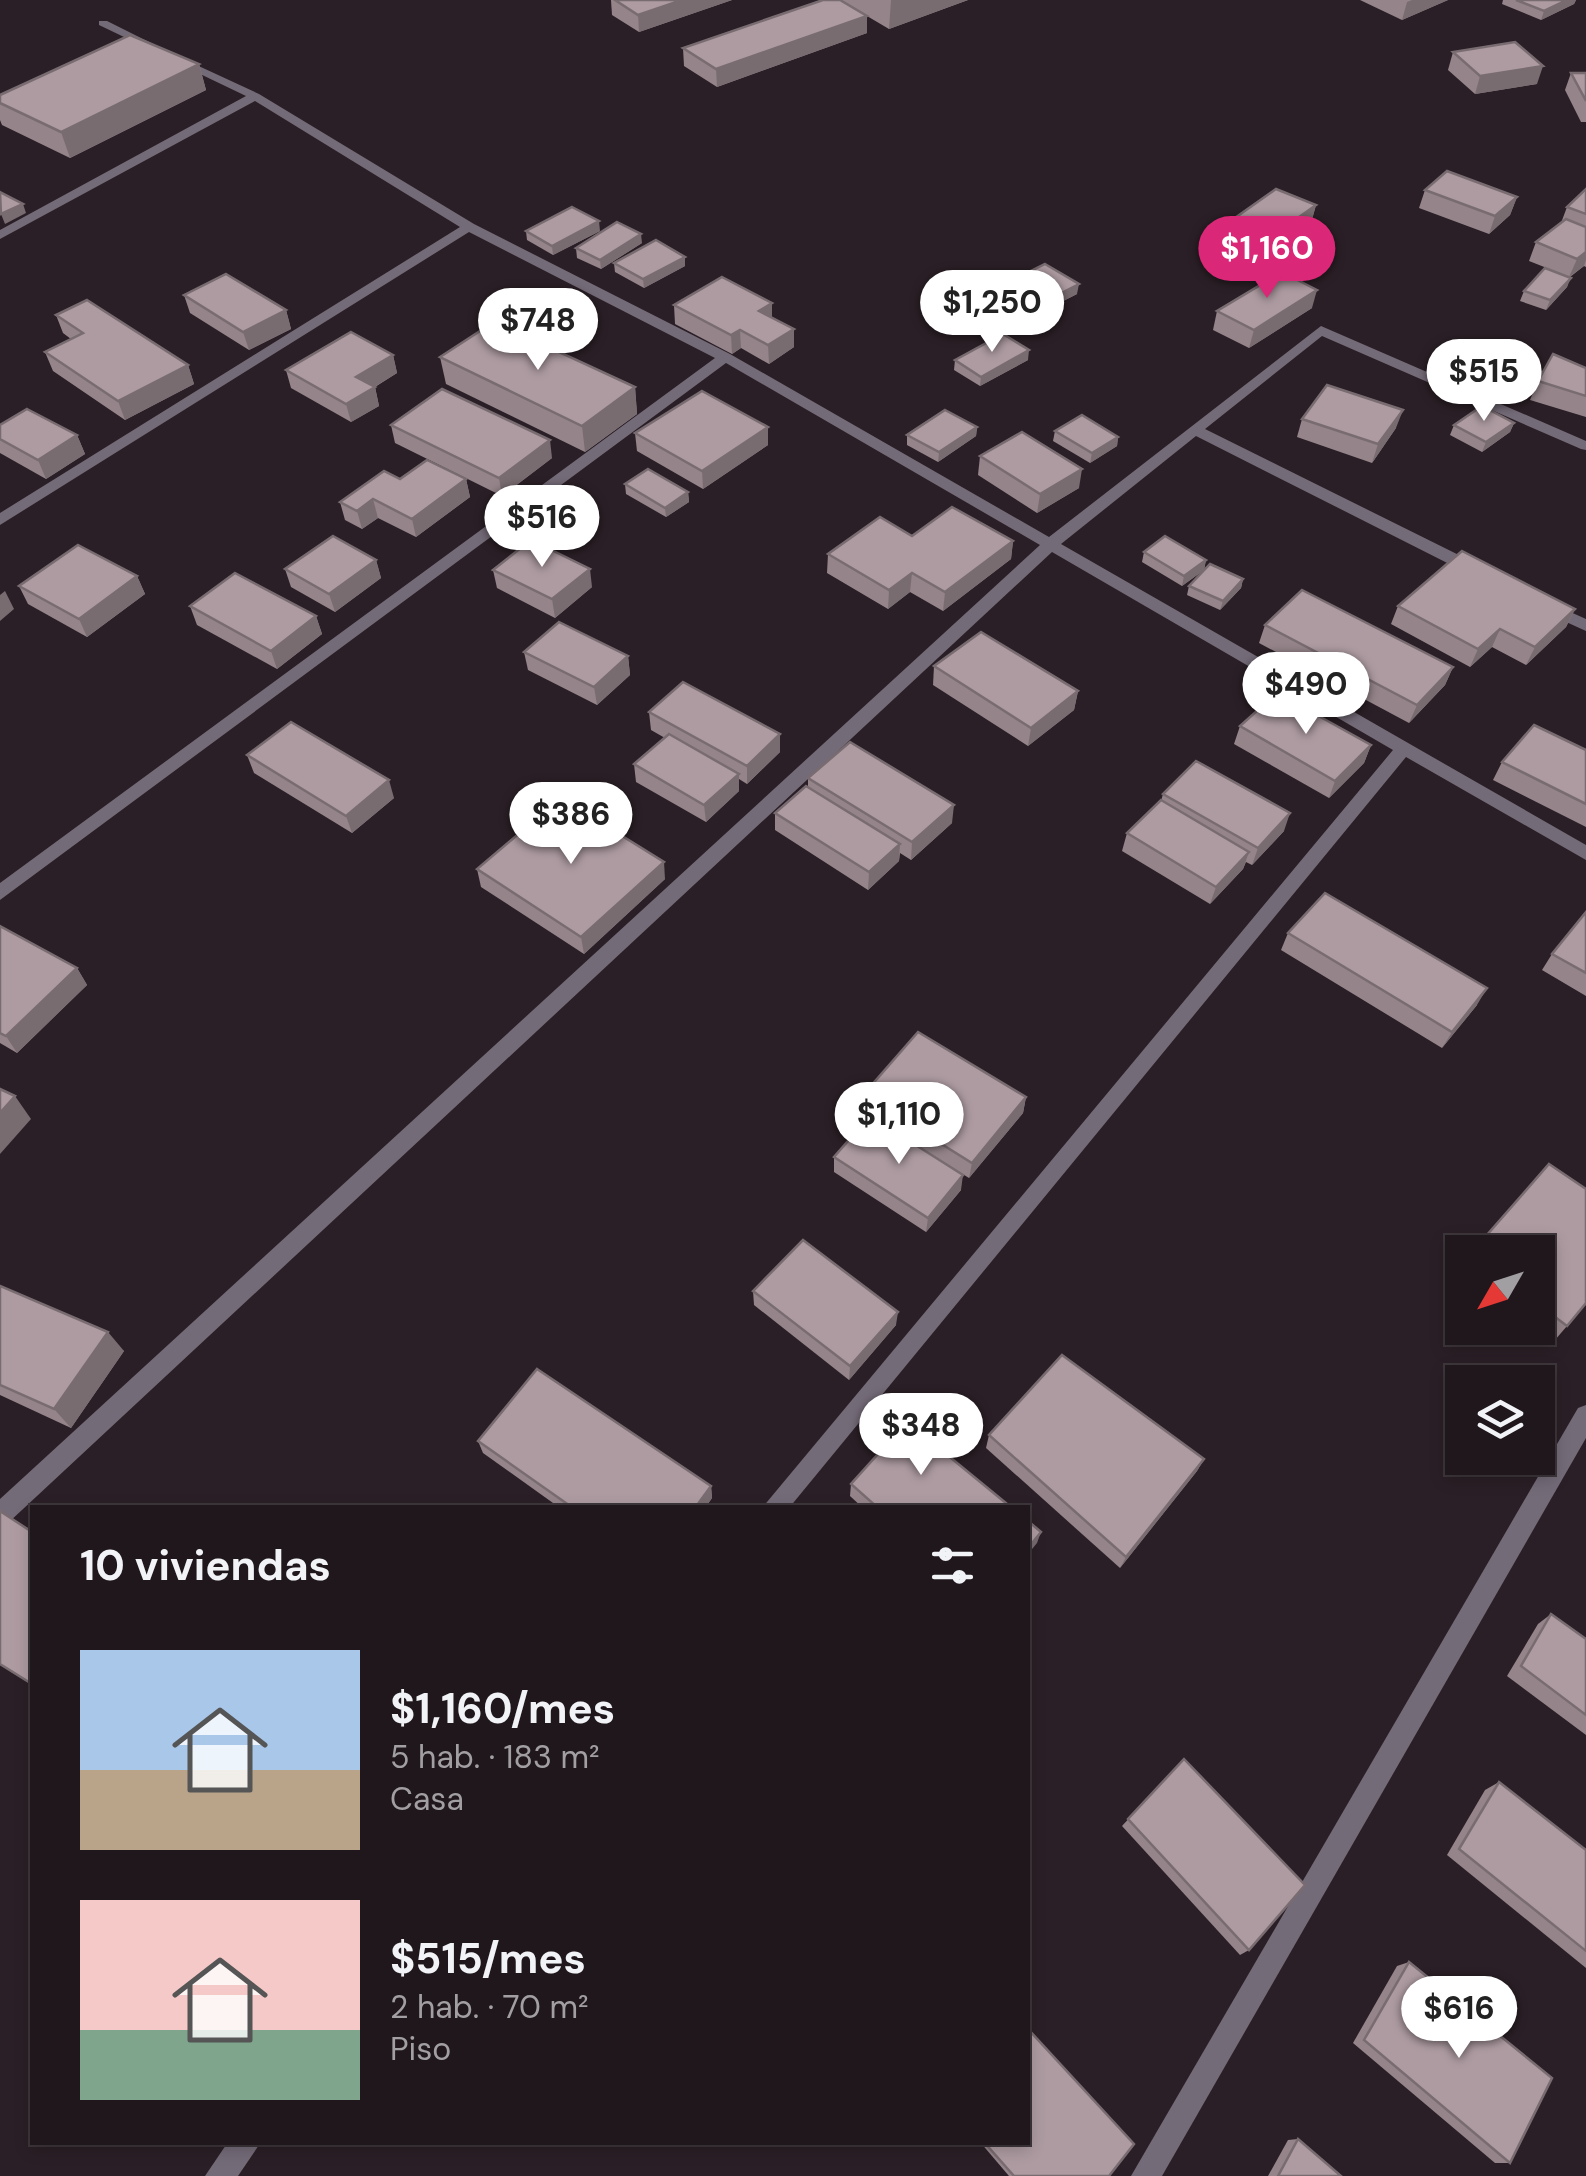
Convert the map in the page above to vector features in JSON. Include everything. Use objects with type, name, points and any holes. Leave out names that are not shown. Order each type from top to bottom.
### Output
[{"type":"street","points":[[103,23],[255,96],[469,227],[725,357],[1586,853]]},
{"type":"street","points":[[0,235],[255,96]]},
{"type":"street","points":[[0,520],[469,227]]},
{"type":"street","points":[[0,1515],[1052,543],[1321,330],[1586,446]]},
{"type":"street","points":[[0,893],[725,357]]},
{"type":"street","points":[[1194,429],[1497,581]]},
{"type":"street","points":[[1532,599],[1586,626]]},
{"type":"street","points":[[776,1505],[1403,749]]},
{"type":"street","points":[[1146,2176],[1586,1416]]},
{"type":"street","points":[[220,2176],[245,2145]]},
{"type":"building","points":[[615,0],[682,0],[638,15]]},
{"type":"building","points":[[823,0],[840,0],[867,16],[716,69],[683,48]]},
{"type":"building","points":[[1516,0],[1567,0],[1544,11]]},
{"type":"building","points":[[130,35],[199,64],[61,132],[0,103],[0,95]]},
{"type":"building","points":[[1515,42],[1543,66],[1480,76],[1453,52]]},
{"type":"building","points":[[1571,73],[1586,73],[1586,101]]},
{"type":"building","points":[[1447,171],[1517,197],[1495,216],[1425,190]]},
{"type":"building","points":[[1276,189],[1316,205],[1264,242],[1225,225]]},
{"type":"building","points":[[1586,189],[1586,214],[1567,207]]},
{"type":"building","points":[[0,192],[23,204],[1,214]]},
{"type":"building","points":[[572,207],[599,221],[552,246],[526,231]]},
{"type":"building","points":[[1566,219],[1586,227],[1586,252],[1577,259],[1536,242]]},
{"type":"building","points":[[617,222],[641,234],[600,260],[576,248]]},
{"type":"building","points":[[656,240],[685,257],[643,279],[614,263]]},
{"type":"building","points":[[1045,264],[1079,284],[1034,307],[999,287]]},
{"type":"building","points":[[1545,268],[1571,278],[1550,300],[1524,291]]},
{"type":"building","points":[[1282,272],[1317,290],[1254,330],[1217,311]]},
{"type":"building","points":[[226,274],[286,310],[243,332],[184,295]]},
{"type":"building","points":[[722,277],[772,303],[759,311],[794,329],[768,345],[740,330],[731,335],[674,305]]},
{"type":"building","points":[[87,300],[188,365],[118,401],[45,352],[83,333],[56,315]]},
{"type":"building","points":[[494,322],[635,387],[582,426],[440,357]]},
{"type":"building","points":[[351,332],[393,355],[356,377],[375,387],[346,404],[286,370]]},
{"type":"building","points":[[1003,334],[1029,350],[981,377],[955,360]]},
{"type":"building","points":[[1553,354],[1586,368],[1586,396],[1538,381]]},
{"type":"building","points":[[1327,385],[1403,410],[1378,444],[1302,419]]},
{"type":"building","points":[[442,389],[550,440],[499,478],[391,425]]},
{"type":"building","points":[[702,391],[768,427],[702,471],[635,433]]},
{"type":"building","points":[[1482,406],[1514,423],[1486,442],[1454,425]]},
{"type":"building","points":[[27,409],[77,435],[38,460],[0,439],[0,425]]},
{"type":"building","points":[[945,410],[977,427],[939,452],[907,435]]},
{"type":"building","points":[[1082,415],[1118,437],[1092,453],[1055,431]]},
{"type":"building","points":[[1022,432],[1082,469],[1040,494],[980,456]]},
{"type":"building","points":[[427,460],[466,479],[412,519],[373,499],[357,511],[340,502],[384,471],[400,479]]},
{"type":"building","points":[[648,469],[688,492],[665,508],[625,484]]},
{"type":"building","points":[[952,507],[1013,541],[945,592],[912,573],[889,590],[828,554],[880,517],[912,536]]},
{"type":"building","points":[[333,536],[376,560],[329,594],[285,569]]},
{"type":"building","points":[[1165,536],[1206,560],[1184,576],[1144,552]]},
{"type":"building","points":[[531,540],[590,569],[552,599],[493,570]]},
{"type":"building","points":[[78,545],[137,576],[79,619],[19,586]]},
{"type":"building","points":[[1462,551],[1575,609],[1535,647],[1500,629],[1478,649],[1398,606]]},
{"type":"building","points":[[1210,564],[1243,579],[1223,601],[1189,586]]},
{"type":"building","points":[[235,573],[316,616],[271,651],[190,606]]},
{"type":"building","points":[[1302,590],[1453,667],[1417,705],[1265,625]]},
{"type":"building","points":[[559,622],[628,656],[594,687],[524,652]]},
{"type":"building","points":[[981,632],[1078,691],[1031,728],[934,666]]},
{"type":"building","points":[[683,682],[780,734],[747,766],[649,712]]},
{"type":"building","points":[[1277,693],[1371,745],[1335,781],[1240,726]]},
{"type":"building","points":[[291,722],[389,780],[346,816],[247,755]]},
{"type":"building","points":[[1534,725],[1586,750],[1586,804],[1502,762]]},
{"type":"building","points":[[669,734],[739,774],[704,805],[634,764]]},
{"type":"building","points":[[850,742],[954,805],[912,842],[808,778]]},
{"type":"building","points":[[1196,761],[1290,813],[1258,848],[1163,794]]},
{"type":"building","points":[[806,786],[900,844],[869,872],[775,813]]},
{"type":"building","points":[[561,798],[664,862],[581,937],[477,869]]},
{"type":"building","points":[[1161,800],[1249,852],[1216,887],[1127,833]]},
{"type":"building","points":[[1325,893],[1487,988],[1452,1032],[1288,933]]},
{"type":"building","points":[[1586,912],[1586,973],[1552,954]]},
{"type":"building","points":[[0,926],[77,968],[6,1036],[0,1033]]},
{"type":"building","points":[[918,1032],[1026,1097],[972,1163],[863,1095]]},
{"type":"building","points":[[0,1089],[15,1096],[0,1113]]},
{"type":"building","points":[[870,1116],[963,1175],[928,1218],[834,1157]]},
{"type":"building","points":[[1549,1164],[1586,1189],[1586,1303],[1567,1326],[1555,1317],[1555,1235],[1487,1235]]},
{"type":"building","points":[[803,1240],[898,1312],[850,1366],[753,1291]]},
{"type":"building","points":[[0,1286],[108,1332],[54,1409],[0,1385]]},
{"type":"building","points":[[1062,1355],[1204,1459],[1126,1557],[989,1435]]},
{"type":"building","points":[[537,1369],[711,1486],[697,1505],[569,1505],[478,1441]]},
{"type":"building","points":[[907,1422],[1008,1505],[875,1505],[851,1484]]},
{"type":"building","points":[[0,1511],[30,1531],[30,1683],[0,1664]]},
{"type":"building","points":[[1030,1523],[1041,1532],[1030,1546]]},
{"type":"building","points":[[1551,1614],[1586,1639],[1586,1715],[1521,1666]]},
{"type":"building","points":[[1184,1759],[1305,1885],[1249,1950],[1128,1819]]},
{"type":"building","points":[[1499,1782],[1586,1850],[1586,1951],[1459,1849]]},
{"type":"building","points":[[1409,1962],[1552,2078],[1510,2163],[1364,2040]]},
{"type":"building","points":[[1030,2031],[1134,2144],[1109,2176],[1014,2176],[987,2145],[1030,2145]]},
{"type":"building","points":[[1298,2139],[1341,2176],[1278,2176]]}]
